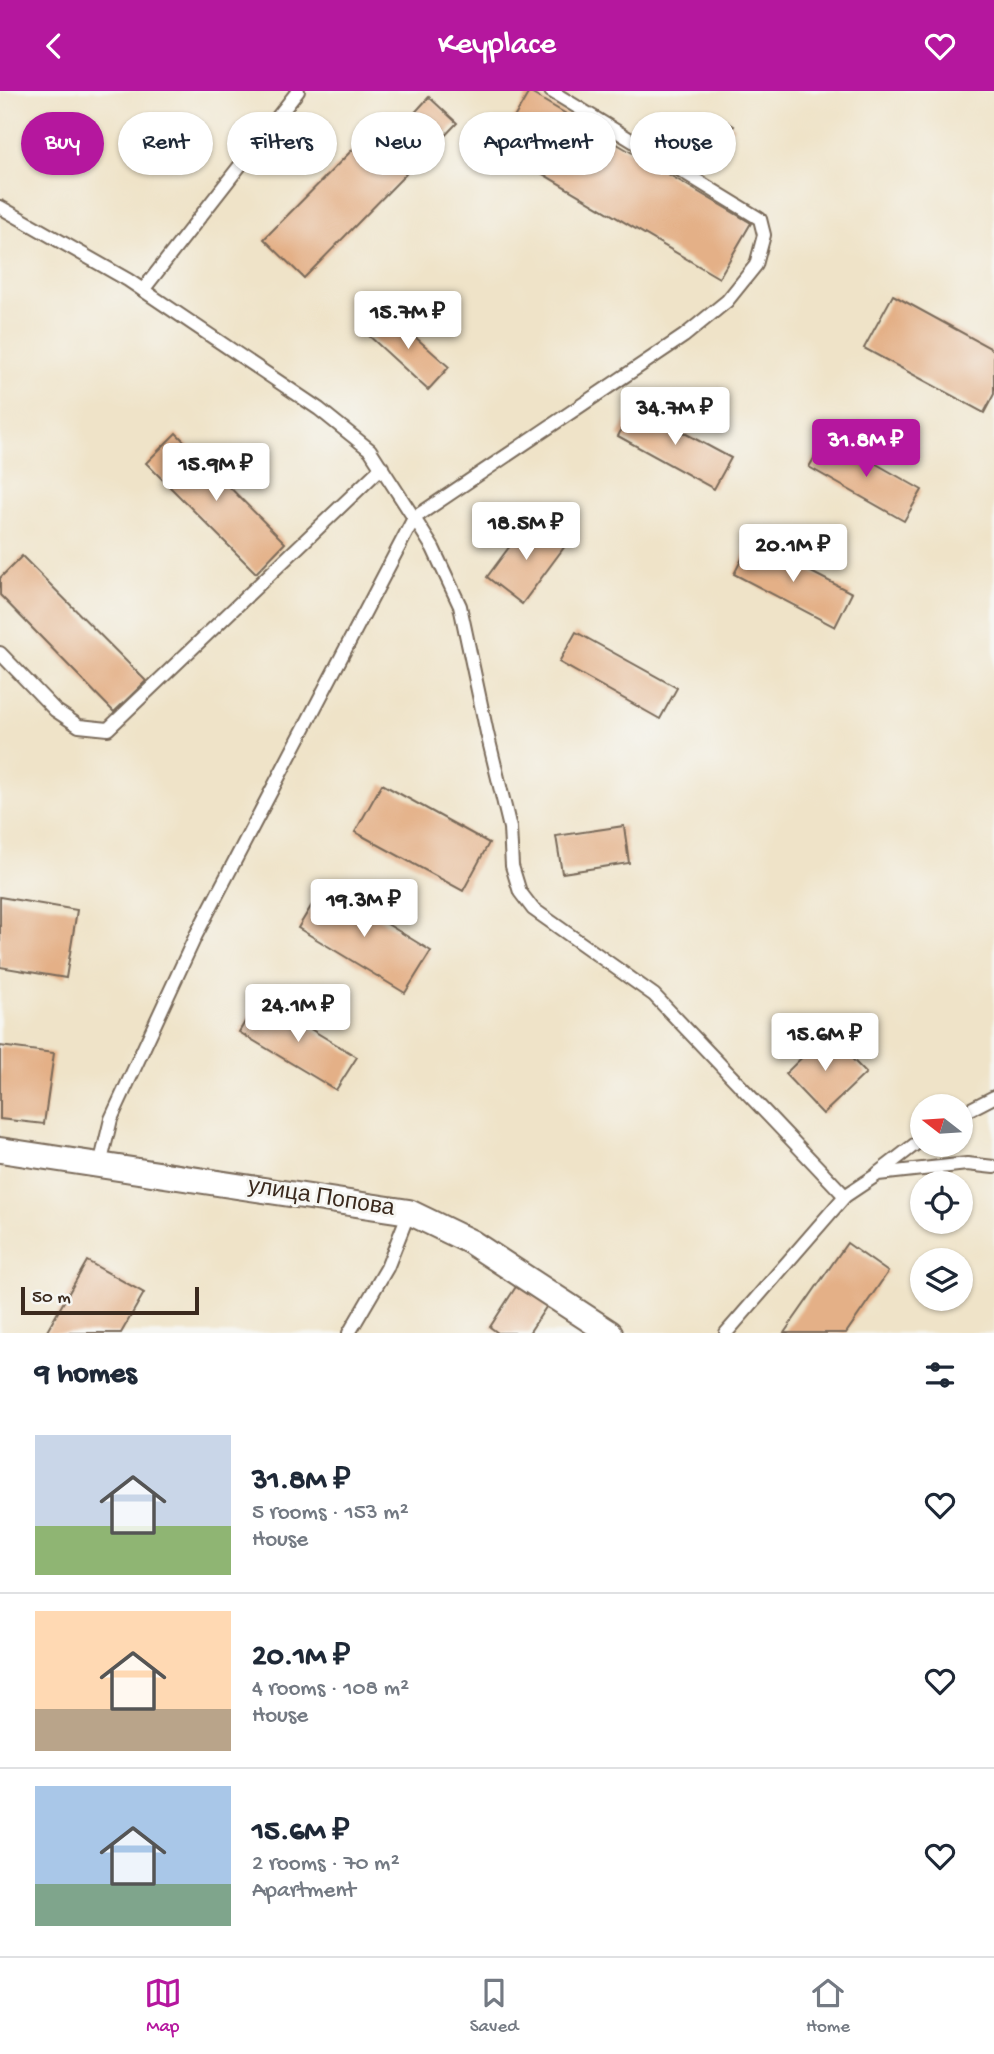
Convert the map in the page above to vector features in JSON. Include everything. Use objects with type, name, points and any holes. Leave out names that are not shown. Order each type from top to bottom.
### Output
[{"type":"street","name":"улица Попова","points":[[0,1150],[409,1212],[471,1242],[610,1333]]},
{"type":"lane","points":[[143,290],[298,91]]},
{"type":"lane","points":[[100,1165],[111,1119],[196,935],[414,518],[684,336],[727,302],[756,265],[764,235],[761,219],[551,91]]},
{"type":"lane","points":[[0,207],[128,280],[319,409],[370,450],[433,548],[460,606],[510,828],[512,866],[520,892],[533,909],[654,995],[845,1196]]},
{"type":"lane","points":[[0,653],[55,711],[79,726],[108,729],[382,467]]},
{"type":"lane","points":[[973,1108],[994,1097]]},
{"type":"lane","points":[[726,1333],[845,1196],[910,1149]]},
{"type":"lane","points":[[878,1174],[967,1164],[994,1167]]},
{"type":"lane","points":[[349,1333],[387,1268],[409,1212]]},
{"type":"building","points":[[529,92],[563,112],[517,112]]},
{"type":"building","points":[[429,97],[457,123],[445,136],[445,112],[415,112]]},
{"type":"building","points":[[616,143],[630,152],[630,175],[670,175],[751,223],[719,278],[544,175],[616,175]]},
{"type":"building","points":[[351,151],[351,175],[405,175],[304,278],[264,239],[327,175],[337,175],[337,165]]},
{"type":"building","points":[[893,295],[994,350],[994,394],[984,413],[864,348]]},
{"type":"building","points":[[387,312],[449,367],[428,390],[367,334]]},
{"type":"building","points":[[634,406],[731,458],[714,489],[618,436]]},
{"type":"building","points":[[176,433],[285,543],[256,573],[146,463]]},
{"type":"building","points":[[827,436],[922,490],[904,521],[809,467]]},
{"type":"building","points":[[530,519],[565,546],[522,604],[487,577]]},
{"type":"building","points":[[751,541],[852,593],[835,627],[734,574]]},
{"type":"building","points":[[22,556],[146,681],[114,712],[0,595],[0,578]]},
{"type":"building","points":[[576,632],[677,688],[660,719],[559,662]]},
{"type":"building","points":[[382,784],[489,843],[463,891],[355,832]]},
{"type":"building","points":[[624,826],[629,863],[562,873],[556,836]]},
{"type":"building","points":[[324,885],[431,951],[405,993],[298,928]]},
{"type":"building","points":[[0,897],[77,910],[66,978],[0,967]]},
{"type":"building","points":[[259,998],[357,1057],[336,1090],[239,1032]]},
{"type":"building","points":[[827,1033],[866,1073],[823,1114],[785,1074]]},
{"type":"building","points":[[0,1046],[54,1053],[44,1124],[0,1119]]},
{"type":"building","points":[[847,1243],[888,1272],[846,1333],[784,1333]]},
{"type":"building","points":[[87,1261],[144,1293],[121,1333],[46,1333]]},
{"type":"building","points":[[519,1282],[550,1301],[529,1333],[498,1333],[490,1327]]}]
